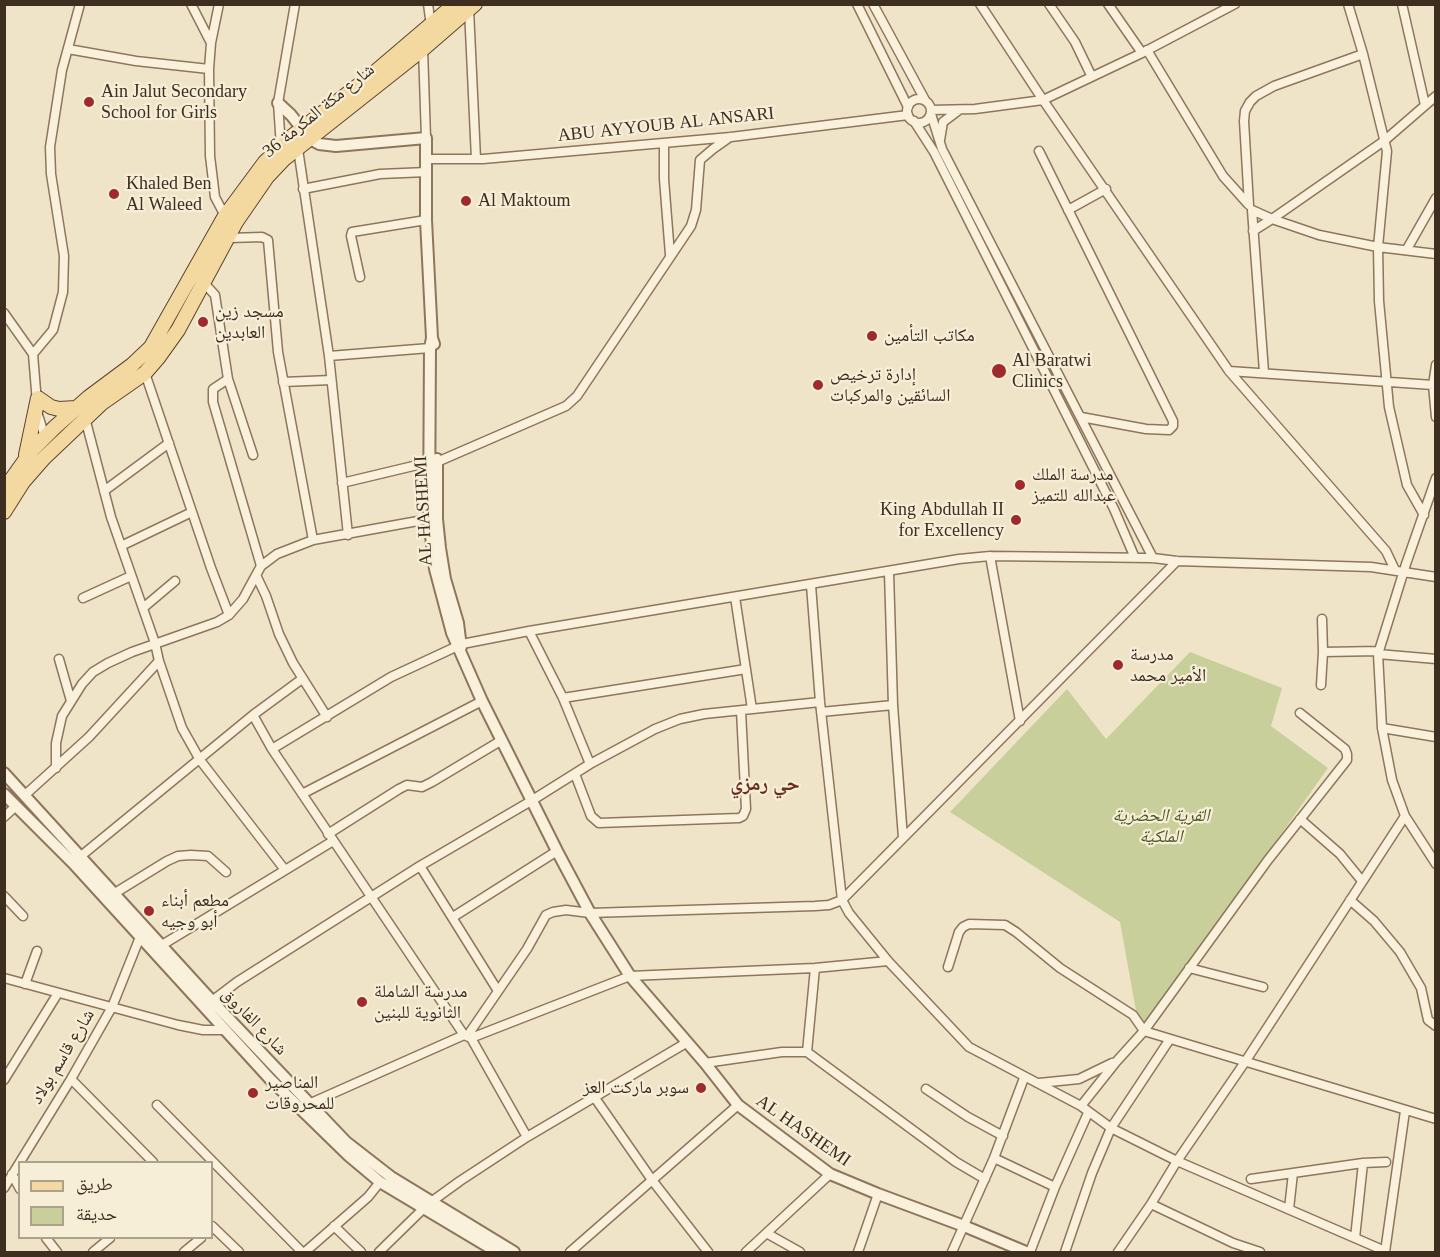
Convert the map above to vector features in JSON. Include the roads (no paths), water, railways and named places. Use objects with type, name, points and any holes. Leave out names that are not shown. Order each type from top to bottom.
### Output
[{"type":"main road","name":"شارع مكة المكرمة 36","points":[[4,512],[23,482],[64,439],[80,413],[102,403],[144,373],[158,358],[178,330],[236,222],[282,153],[298,148],[306,134],[455,4]]},
{"type":"main road","name":"شارع مكة المكرمة 36","points":[[4,490],[45,437],[80,413],[151,347],[225,216],[265,162],[282,153],[423,49],[472,7]]},
{"type":"main road","points":[[25,460],[38,398],[59,409],[80,413]]},
{"type":"main road","points":[[23,482],[25,470],[42,449],[45,437],[56,441],[64,439]]},
{"type":"street","points":[[33,354],[53,330],[63,292],[64,256],[51,174],[51,130],[80,4]]},
{"type":"street","points":[[191,4],[211,43]]},
{"type":"street","points":[[219,4],[211,43],[209,69],[210,156],[215,197],[225,216]]},
{"type":"street","points":[[282,153],[278,103],[296,4]]},
{"type":"street","points":[[428,4],[431,26]]},
{"type":"street","points":[[857,4],[910,114],[933,152],[1114,509],[1135,558]]},
{"type":"street","points":[[873,4],[931,112],[940,143],[1006,276],[1153,558]]},
{"type":"street","points":[[980,4],[1229,371],[1386,551],[1399,571]]},
{"type":"street","points":[[1049,4],[1075,42],[1091,75]]},
{"type":"street","points":[[1108,4],[1144,51],[1223,176],[1251,208],[1272,219],[1319,235],[1378,247],[1436,254]]},
{"type":"street","points":[[931,112],[1043,100],[1235,4]]},
{"type":"street","points":[[1348,4],[1363,54],[1387,161],[1378,247],[1379,302],[1389,407],[1407,485],[1424,514]]},
{"type":"street","points":[[1402,4],[1425,105]]},
{"type":"street","points":[[472,7],[476,159]]},
{"type":"street","points":[[68,49],[136,61],[209,69]]},
{"type":"street","points":[[278,103],[306,134],[319,144],[336,146],[426,138],[423,49]]},
{"type":"street","points":[[1264,372],[1245,111],[1256,96],[1274,86],[1363,54]]},
{"type":"street","points":[[1253,231],[1384,141],[1436,96]]},
{"type":"street","points":[[910,114],[917,99],[925,100]]},
{"type":"street","points":[[940,143],[944,122],[959,109]]},
{"type":"street","points":[[910,114],[926,121],[931,112]]},
{"type":"street","name":"ABU AYYOUB AL ANSARI","points":[[426,159],[476,159],[731,137],[910,114]]},
{"type":"street","points":[[342,483],[434,462],[566,406],[572,401],[587,383],[691,226],[696,210],[700,160],[713,148],[731,137]]},
{"type":"street","name":"AL HASHEMI","points":[[426,138],[426,220],[431,343],[435,348],[434,462],[440,575]]},
{"type":"street","points":[[664,143],[663,179],[670,255]]},
{"type":"street","points":[[298,148],[329,356],[348,535]]},
{"type":"street","points":[[1039,151],[1173,421],[1173,426],[1169,430],[1146,429],[1081,417]]},
{"type":"street","points":[[303,189],[380,174],[427,172]]},
{"type":"street","points":[[1068,210],[1106,189]]},
{"type":"street","points":[[1407,249],[1436,198]]},
{"type":"street","points":[[360,277],[352,232],[426,220]]},
{"type":"street","points":[[229,238],[262,237],[268,240],[274,319],[283,382],[313,540]]},
{"type":"street","points":[[203,282],[215,295],[228,379],[253,455]]},
{"type":"street","points":[[4,313],[33,354],[38,415],[45,437]]},
{"type":"street","points":[[329,356],[431,343]]},
{"type":"street","points":[[1436,365],[1433,385],[1436,417]]},
{"type":"street","points":[[1229,371],[1433,385]]},
{"type":"street","points":[[144,373],[229,615]]},
{"type":"street","points":[[228,379],[213,389],[213,402],[261,566]]},
{"type":"street","points":[[283,382],[331,380]]},
{"type":"street","points":[[80,413],[182,728],[200,760],[285,870]]},
{"type":"street","points":[[104,491],[169,443]]},
{"type":"street","name":"AL HASHEMI","points":[[434,462],[429,519],[440,575],[460,647],[482,701],[531,801],[590,913],[630,976],[738,1105],[830,1174],[1028,1252]]},
{"type":"street","points":[[1436,478],[1424,514],[1399,571],[1379,653],[1382,728],[1392,780],[1405,816],[1436,864]]},
{"type":"street","points":[[122,546],[192,512]]},
{"type":"street","points":[[56,768],[56,743],[62,716],[82,684],[93,672],[155,643],[217,622],[229,615],[243,599],[261,566],[277,554],[313,540],[429,519]]},
{"type":"street","points":[[990,556],[1020,721]]},
{"type":"street","points":[[272,749],[391,677],[460,647],[529,631],[959,559],[990,556],[1153,558],[1177,561],[1371,567],[1436,577]]},
{"type":"street","points":[[468,1036],[546,915],[566,910],[590,913],[815,906],[829,905],[842,900],[1177,561]]},
{"type":"street","points":[[889,572],[893,705],[903,838]]},
{"type":"street","points":[[256,575],[279,634],[302,679],[327,717]]},
{"type":"street","points":[[84,598],[132,576]]},
{"type":"street","points":[[143,608],[175,581]]},
{"type":"street","points":[[811,585],[820,702],[842,900],[849,913],[888,961],[963,1042],[1024,1078],[1081,1106],[1111,1128],[1178,1161],[1385,1252],[1405,1110]]},
{"type":"street","points":[[735,597],[752,709]]},
{"type":"street","points":[[1321,685],[1322,619]]},
{"type":"street","points":[[529,631],[563,698],[590,764]]},
{"type":"street","points":[[1323,652],[1379,653],[1436,660]]},
{"type":"street","points":[[59,659],[71,701]]},
{"type":"street","points":[[4,817],[10,800],[56,768],[89,737],[159,661]]},
{"type":"street","points":[[563,698],[746,669]]},
{"type":"street","points":[[81,856],[252,715],[302,679]]},
{"type":"street","points":[[302,794],[482,701]]},
{"type":"street","points":[[212,1002],[237,982],[420,866],[590,764],[667,723],[704,714],[820,702]]},
{"type":"street","points":[[821,712],[893,705]]},
{"type":"street","points":[[575,774],[591,816],[599,823],[739,818],[743,816],[746,809],[741,711]]},
{"type":"street","points":[[1081,1106],[1144,1031],[1299,819],[1348,757],[1345,749],[1300,713]]},
{"type":"street","points":[[252,715],[370,898],[468,1036],[527,1137]]},
{"type":"street","points":[[1382,728],[1436,737]]},
{"type":"street","points":[[162,945],[285,870],[399,789],[407,785],[422,787],[501,740]]},
{"type":"street","name":"شارع الفاروق","points":[[4,773],[212,1002],[346,1142],[427,1206],[497,1252]]},
{"type":"street","name":"شارع الفاروق","points":[[10,800],[73,863],[270,1079],[348,1156],[380,1182],[514,1252]]},
{"type":"street","points":[[1118,1252],[1405,816]]},
{"type":"street","points":[[1299,819],[1340,854],[1362,881]]},
{"type":"street","points":[[453,917],[557,851]]},
{"type":"street","points":[[115,893],[178,856],[208,856],[226,872]]},
{"type":"street","points":[[420,866],[498,991]]},
{"type":"street","points":[[4,897],[23,916]]},
{"type":"street","points":[[1350,900],[1374,921],[1400,952],[1421,988],[1428,1020],[1436,1026]]},
{"type":"street","points":[[948,967],[959,932],[963,927],[969,924],[1005,926],[1016,932],[1060,968],[1132,1015],[1144,1031],[1436,1119]]},
{"type":"street","name":"شارع قاسم بولاد","points":[[20,1161],[112,1007],[140,937]]},
{"type":"street","points":[[25,984],[37,951]]},
{"type":"street","points":[[311,1103],[468,1036],[630,976],[815,968],[888,961]]},
{"type":"street","points":[[807,1052],[815,968]]},
{"type":"street","points":[[1189,968],[1263,987]]},
{"type":"street","points":[[4,978],[185,1026],[212,1031],[225,1029]]},
{"type":"street","points":[[4,1080],[58,993]]},
{"type":"street","points":[[1065,1252],[1092,1173],[1111,1128],[1170,1039]]},
{"type":"street","points":[[379,1252],[427,1206],[460,1181],[527,1137],[686,1043]]},
{"type":"street","points":[[705,1063],[782,1052],[807,1052],[956,1162],[985,1179]]},
{"type":"street","points":[[1037,1084],[1079,1079],[1116,1062]]},
{"type":"street","points":[[270,1079],[279,1071]]},
{"type":"street","points":[[952,1252],[994,1158],[1024,1078]]},
{"type":"street","points":[[71,1079],[152,1161]]},
{"type":"street","points":[[926,1089],[968,1117],[1003,1136]]},
{"type":"street","points":[[595,1098],[652,1180],[708,1252]]},
{"type":"street","points":[[157,1105],[304,1252],[368,1197],[380,1182]]},
{"type":"street","points":[[570,1252],[738,1105]]},
{"type":"street","points":[[1028,1252],[1088,1113]]},
{"type":"street","points":[[994,1158],[1055,1187]]},
{"type":"street","points":[[1251,1179],[1363,1163],[1386,1162]]},
{"type":"street","points":[[1355,1238],[1363,1163]]},
{"type":"street","name":"شارع قاسم بولاد","points":[[4,1188],[18,1164]]},
{"type":"street","points":[[1289,1209],[1293,1173]]},
{"type":"street","points":[[12,1174],[18,1185]]},
{"type":"street","points":[[746,1252],[830,1174]]},
{"type":"street","points":[[858,1252],[878,1194]]},
{"type":"street","points":[[1151,1204],[1233,1243],[1260,1252]]},
{"type":"street","points":[[334,1226],[361,1252]]},
{"type":"street","points":[[213,1228],[239,1252]]},
{"type":"street","points":[[768,1234],[800,1252]]},
{"type":"street","points":[[47,1239],[57,1252]]},
{"type":"street","points":[[93,1252],[109,1239]]},
{"type":"street","points":[[184,1252],[200,1239]]},
{"type":"place","name":"Ain Jalut Secondary School for Girls","points":[[89,102]]},
{"type":"place","name":"Khaled Ben Al Waleed","points":[[114,194]]},
{"type":"place","name":"Al Maktoum","points":[[466,201]]},
{"type":"place","name":"مسجد زين العابدين","points":[[203,322]]},
{"type":"place","name":"مكاتب التأمين","points":[[872,336]]},
{"type":"place","name":"Al Baratwi Clinics","points":[[999,371]]},
{"type":"place","name":"إدارة ترخيص السائقين والمركبات","points":[[818,385]]},
{"type":"place","name":"مدرسة الملك عبدالله للتميز","points":[[1020,485]]},
{"type":"place","name":"King Abdullah II for Excellency","points":[[1016,520]]},
{"type":"place","name":"مدرسة الأمير محمد","points":[[1118,665]]},
{"type":"place","name":"مطعم أبناء أبو وجيه","points":[[149,911]]},
{"type":"place","name":"مدرسة الشاملة الثانوية للبنين","points":[[362,1002]]},
{"type":"place","name":"سوبر ماركت العز","points":[[701,1088]]},
{"type":"place","name":"المناصير للمحروقات","points":[[253,1093]]},
{"type":"district","name":"حي رمزي","points":[[765,785]]},
{"type":"park label","name":"القرية الحضرية الملكية","points":[[1161,826]]}]
